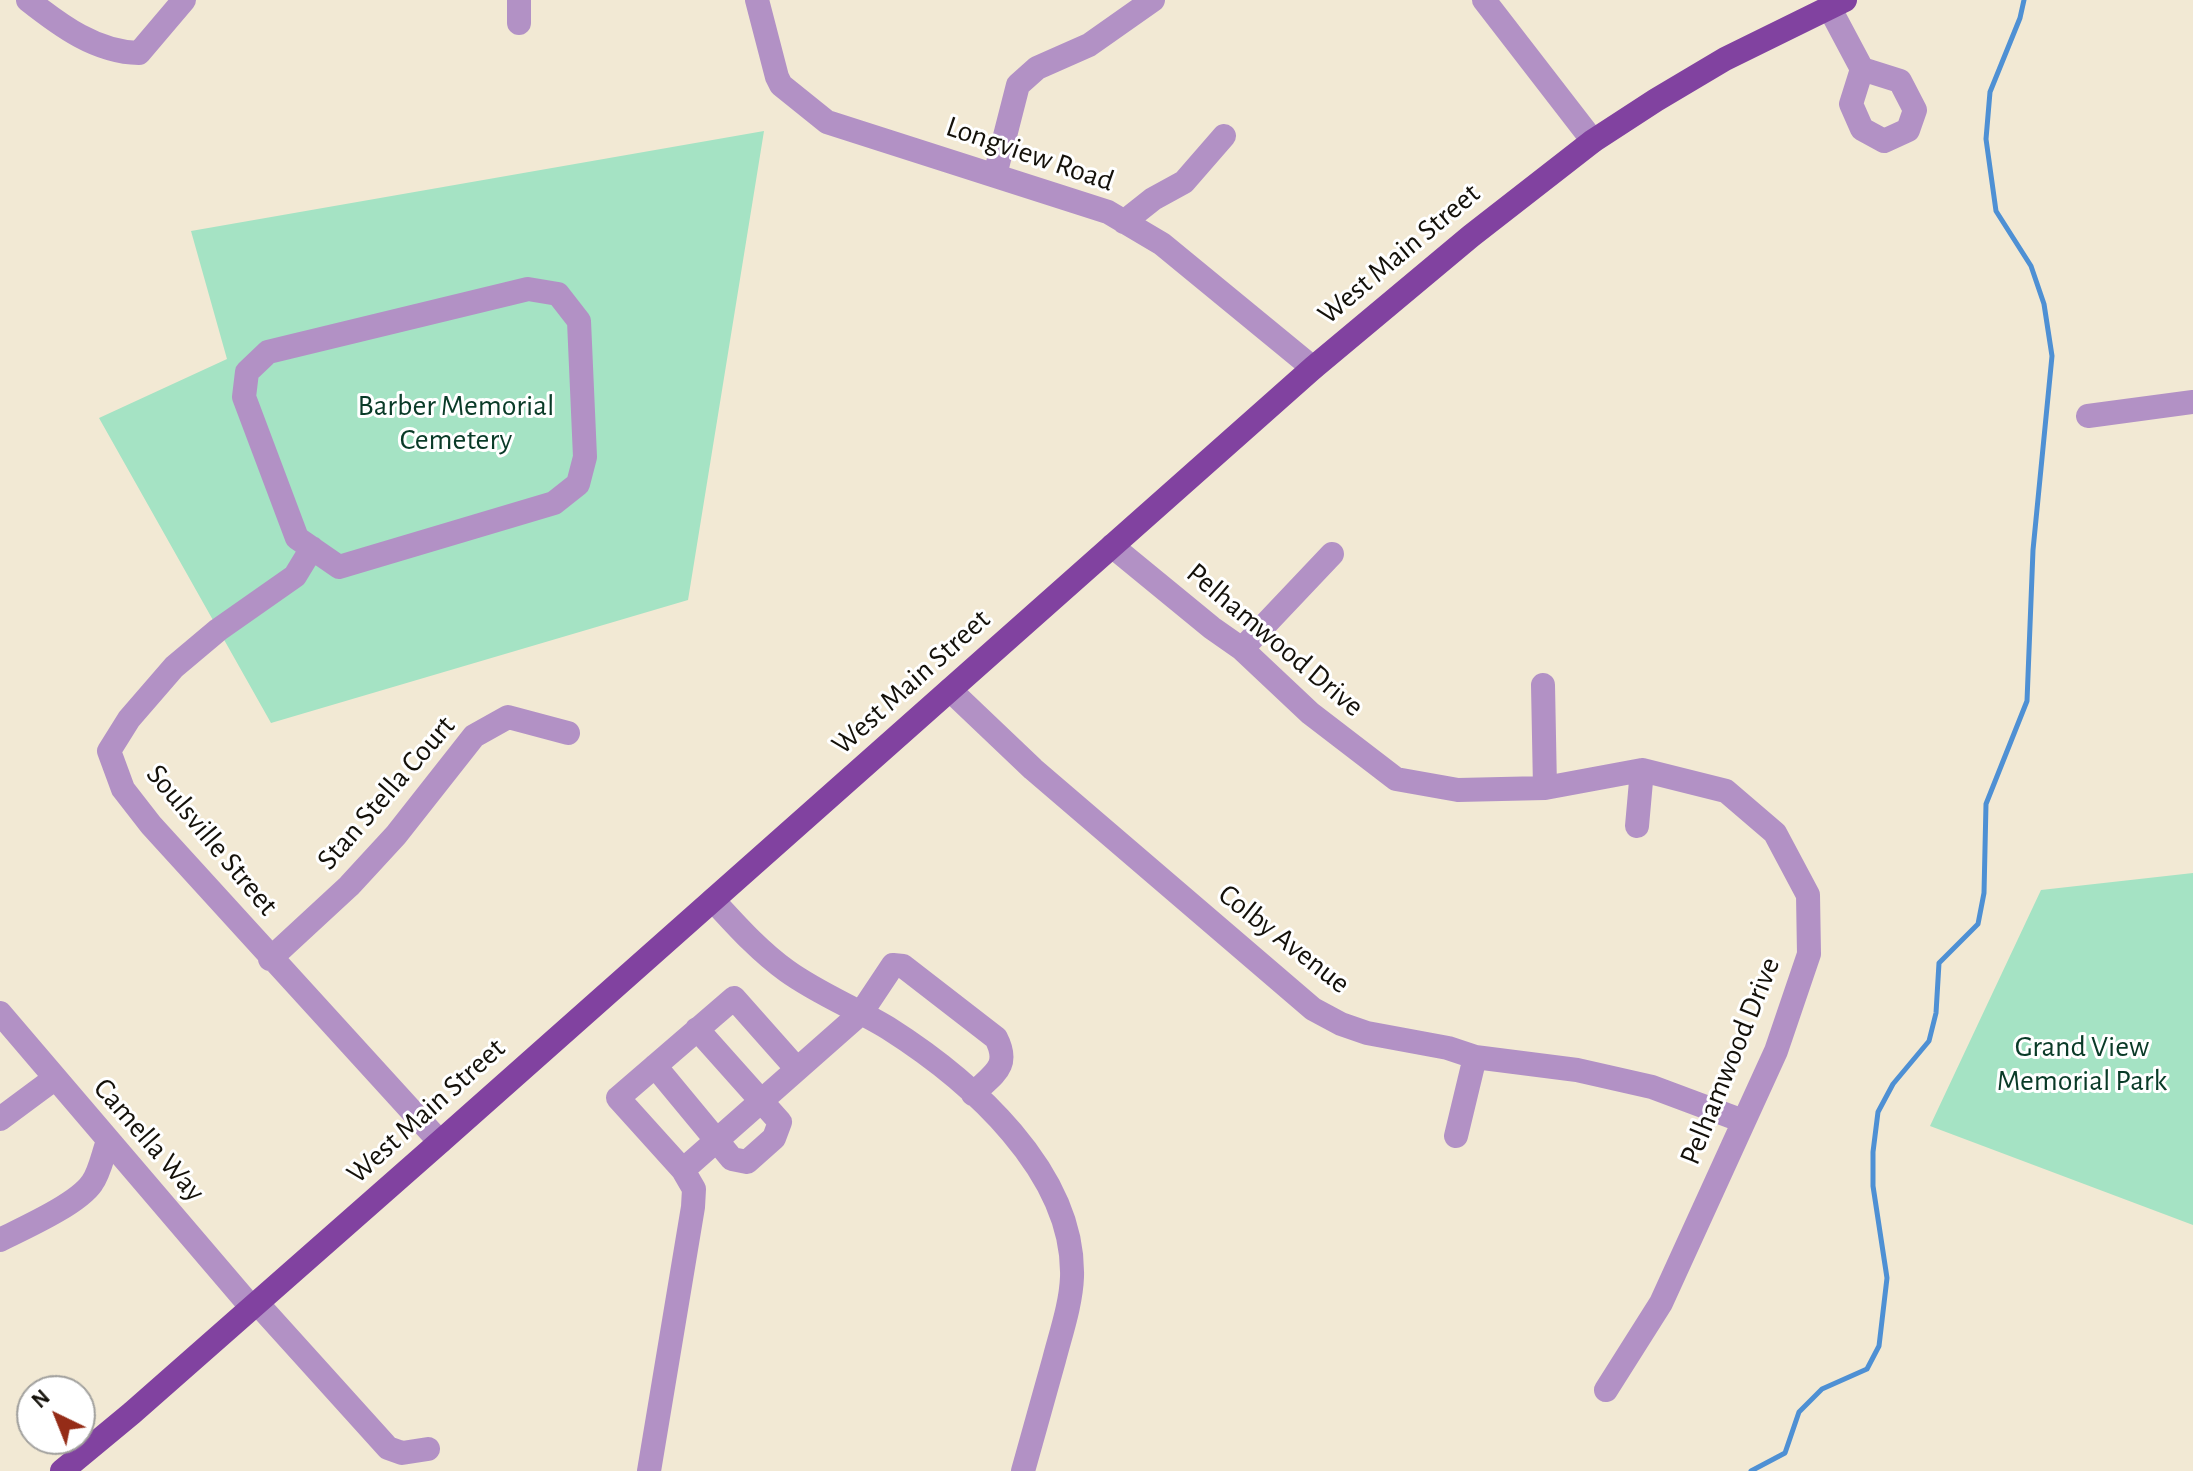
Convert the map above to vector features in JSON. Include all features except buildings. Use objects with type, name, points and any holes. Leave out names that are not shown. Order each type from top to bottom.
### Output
[{"type":"main road","name":"West Main Street","points":[[62,1471],[254,1306],[1313,368],[1514,200],[1593,141],[1725,59],[1837,4]]},
{"type":"street","points":[[28,0],[63,28],[117,52],[139,53],[184,0]]},
{"type":"street","name":"Longview Road","points":[[757,0],[781,85],[827,122],[1108,212],[1162,244],[1313,368]]},
{"type":"street","points":[[995,175],[1018,85],[1037,68],[1089,45],[1153,0]]},
{"type":"street","points":[[1484,0],[1593,141]]},
{"type":"street","points":[[1837,4],[1862,69]]},
{"type":"street","points":[[1124,222],[1153,199],[1184,182],[1224,136]]},
{"type":"street","points":[[528,289],[558,294],[579,321],[585,457],[578,484],[554,503],[339,567],[312,548],[297,538],[244,397],[247,372],[268,352],[528,289]]},
{"type":"street","points":[[2088,416],[2193,402]]},
{"type":"street","name":"Pelhamwood Drive","points":[[1112,546],[1242,649],[1310,713],[1396,779],[1458,790],[1545,788],[1642,770],[1726,791],[1775,833],[1808,895],[1809,954],[1776,1051],[1661,1303],[1606,1390]]},
{"type":"street","name":"Soulsville Street","points":[[312,548],[295,576],[218,630],[174,667],[129,719],[109,751],[123,789],[151,825],[440,1142]]},
{"type":"street","points":[[1242,649],[1332,554]]},
{"type":"street","points":[[1543,685],[1545,788]]},
{"type":"street","name":"Colby Avenue","points":[[950,690],[1033,769],[1313,1009],[1367,1033],[1448,1048],[1475,1057],[1577,1070],[1652,1087],[1743,1121]]},
{"type":"street","name":"Stan Stella Court","points":[[270,959],[349,886],[396,835],[474,736],[508,717],[568,733]]},
{"type":"street","points":[[1637,826],[1642,770]]},
{"type":"street","points":[[713,900],[770,958],[809,986],[888,1028],[929,1057],[973,1094],[1017,1139],[1046,1177],[1061,1209],[1072,1253],[1072,1280],[1064,1323],[1023,1471]]},
{"type":"street","points":[[683,1170],[861,1013],[893,965],[903,966],[996,1038],[1004,1053],[1001,1065],[973,1094]]},
{"type":"street","points":[[649,1471],[694,1189],[683,1170],[618,1098],[734,998],[797,1069]]},
{"type":"street","name":"Camella Way","points":[[0,1013],[54,1079],[254,1306],[388,1448],[402,1453],[428,1449]]},
{"type":"street","points":[[655,1066],[732,1159],[747,1162],[774,1138],[780,1122],[697,1029]]},
{"type":"street","points":[[1456,1136],[1475,1057]]},
{"type":"street","points":[[0,1119],[54,1079]]},
{"type":"street","points":[[0,1240],[46,1217],[82,1193],[93,1182],[108,1141]]},
{"type":"green space","name":"Barber Memorial Cemetery","points":[[764,131],[688,600],[271,723],[99,418],[227,359],[191,231]]},
{"type":"green space","name":"Grand View Memorial Park","points":[[2193,873],[2193,1225],[1930,1126],[2041,890]]},
{"type":"waterway","points":[[1751,1471],[1785,1453],[1799,1412],[1822,1389],[1867,1369],[1879,1346],[1887,1278],[1873,1186],[1878,1112],[1893,1084],[1929,1041],[1936,1013],[1939,963],[1978,924],[1984,893],[1986,804],[2027,701],[2033,550],[2052,356],[2044,304],[2031,266],[1996,211],[1986,139],[1990,92],[2020,18],[2024,0]]}]
